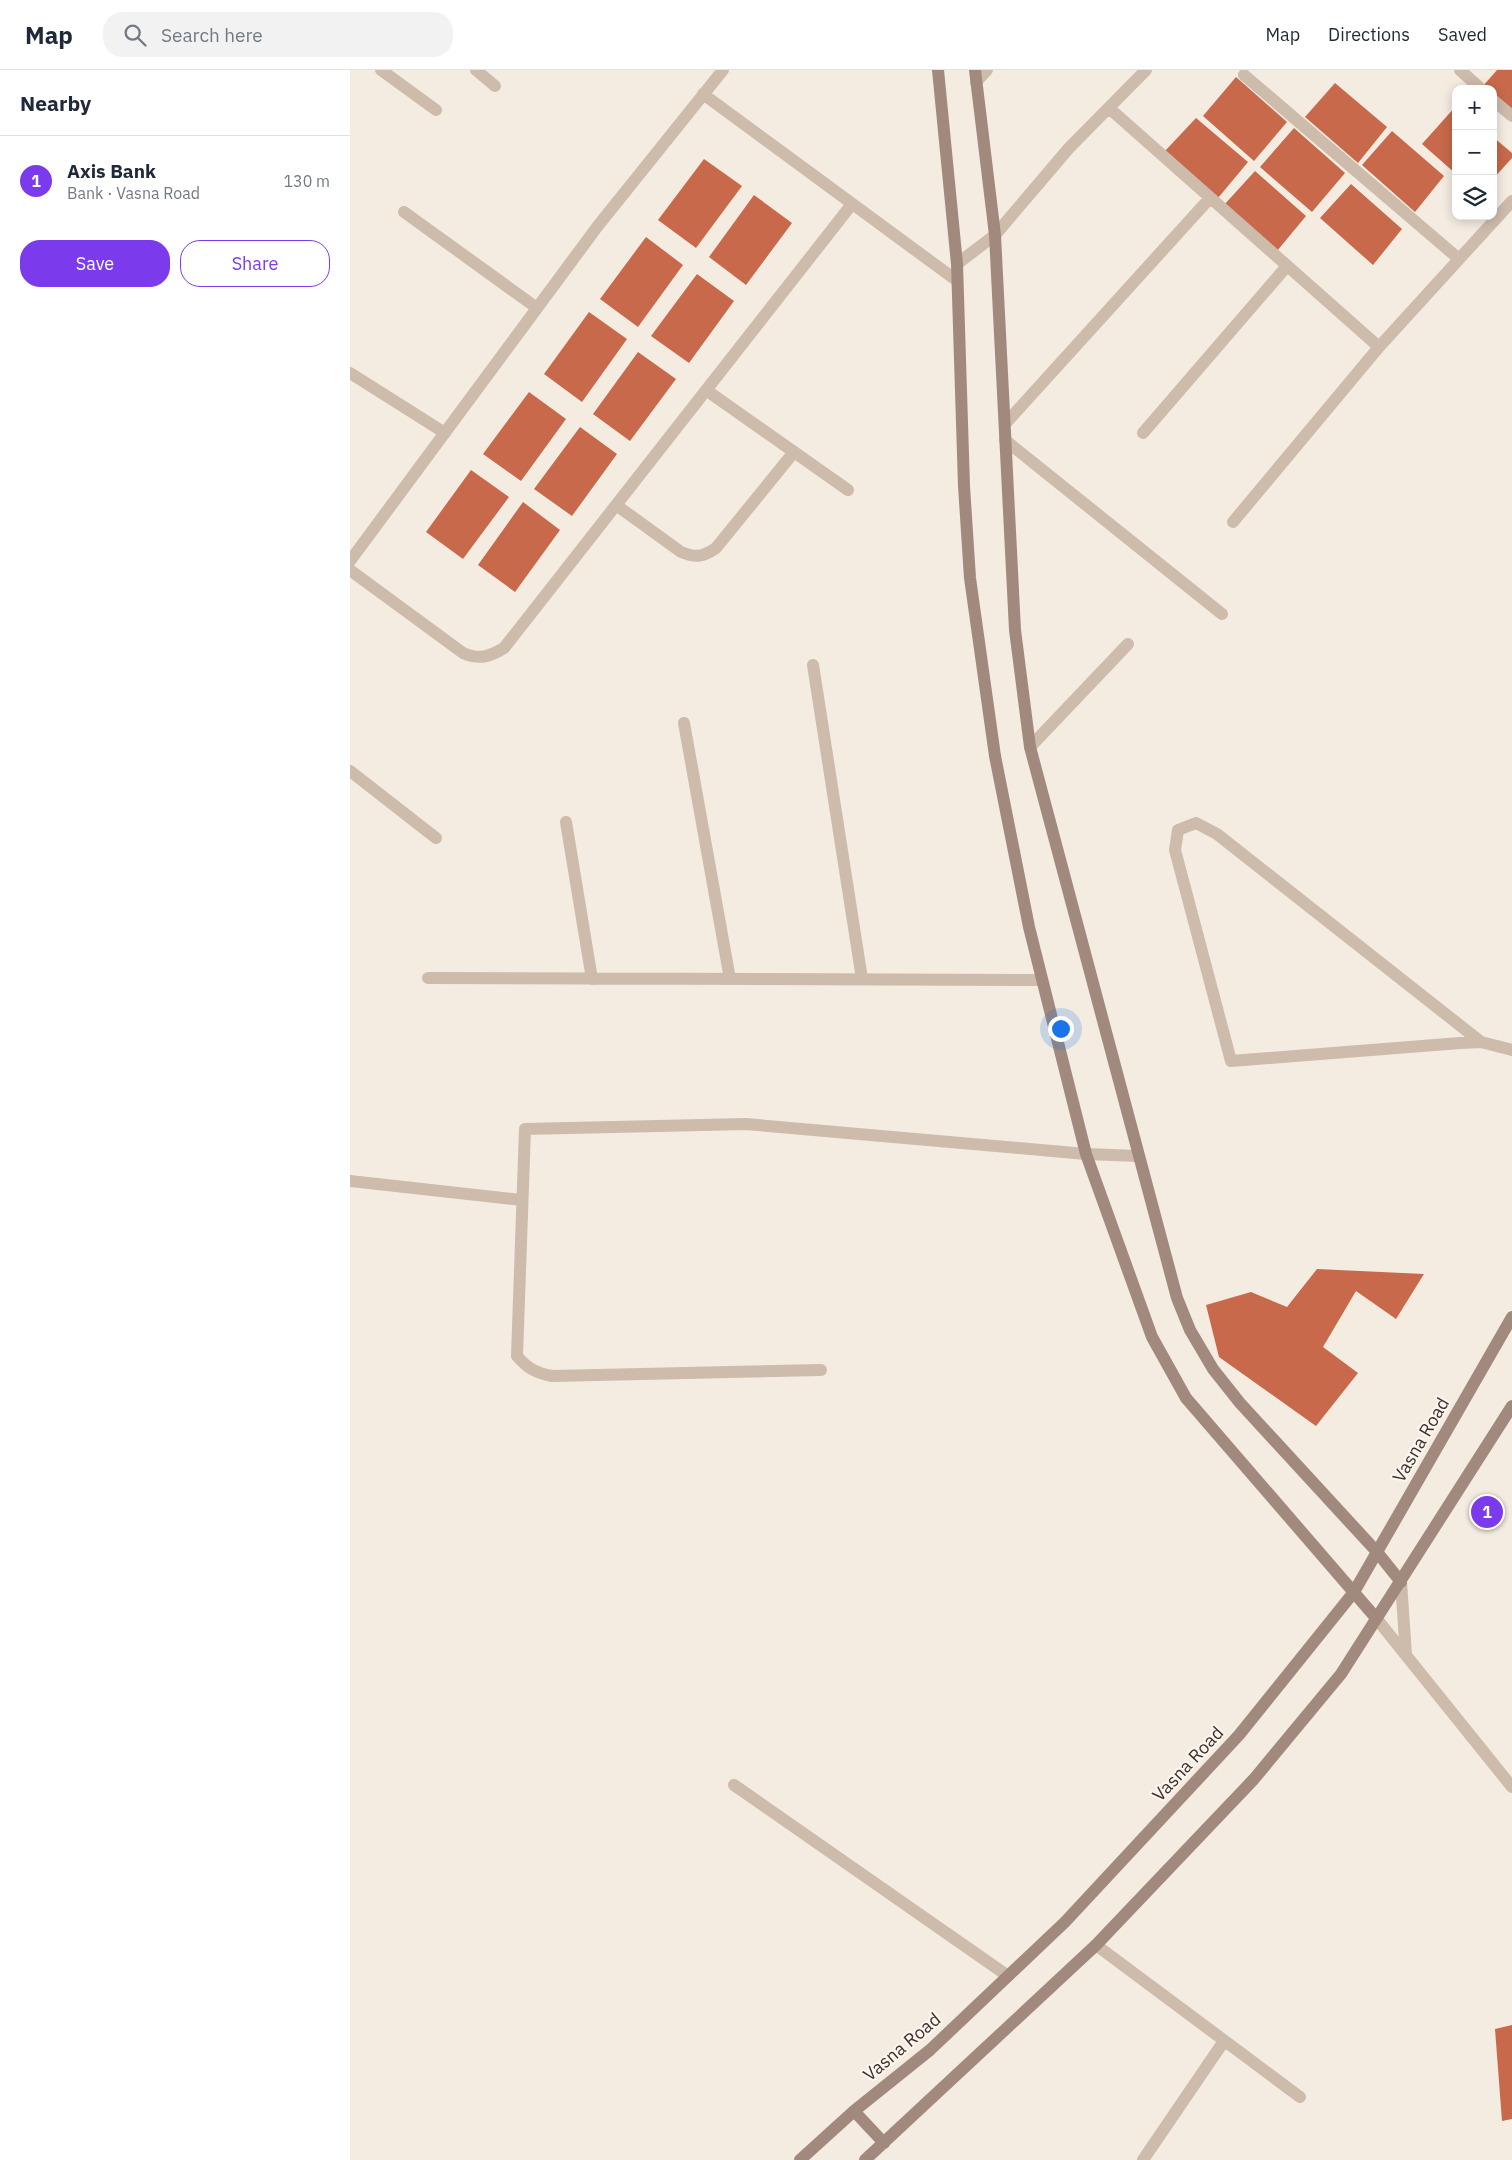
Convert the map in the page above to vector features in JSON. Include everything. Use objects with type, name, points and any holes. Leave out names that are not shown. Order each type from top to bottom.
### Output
[{"type":"street","points":[[381,70],[436,110]]},
{"type":"street","points":[[476,70],[495,86]]},
{"type":"street","points":[[350,561],[597,227],[723,70]]},
{"type":"street","points":[[938,70],[957,264],[956,280],[970,578],[995,756],[1027,918],[1086,1154],[1152,1337],[1186,1398],[1376,1618],[1512,1787]]},
{"type":"street","points":[[987,70],[975,76],[995,235],[1015,630],[1030,747],[1117,1069],[1138,1156],[1177,1298],[1194,1337],[1213,1369],[1240,1403],[1377,1552],[1401,1582],[1406,1655]]},
{"type":"street","points":[[957,264],[995,235],[1069,148],[1146,70]]},
{"type":"street","points":[[1460,70],[1477,85]]},
{"type":"street","points":[[1244,75],[1459,259]]},
{"type":"street","points":[[703,94],[956,280]]},
{"type":"street","points":[[1497,103],[1512,116]]},
{"type":"street","points":[[1109,108],[1379,347]]},
{"type":"street","points":[[1004,424],[1210,198]]},
{"type":"street","points":[[1233,522],[1379,347],[1512,201]]},
{"type":"street","points":[[350,570],[474,658],[490,656],[504,648],[852,204]]},
{"type":"street","points":[[404,212],[537,308]]},
{"type":"street","points":[[1144,433],[1287,266]]},
{"type":"street","points":[[350,373],[445,433]]},
{"type":"street","points":[[706,390],[848,490]]},
{"type":"street","points":[[1006,440],[1222,614]]},
{"type":"street","points":[[616,505],[681,552],[693,557],[705,556],[716,548],[794,452]]},
{"type":"street","points":[[1030,747],[1128,644]]},
{"type":"street","points":[[813,664],[862,979]]},
{"type":"street","points":[[684,723],[730,979]]},
{"type":"street","points":[[350,771],[436,838]]},
{"type":"street","points":[[566,822],[592,978]]},
{"type":"street","points":[[1481,1042],[1217,834],[1196,823],[1178,830],[1175,850],[1231,1061],[1481,1042],[1512,1050]]},
{"type":"street","points":[[428,978],[1042,980]]},
{"type":"street","points":[[821,1370],[552,1376],[537,1373],[526,1366],[517,1356],[524,1129],[746,1124],[1086,1154],[1138,1156]]},
{"type":"street","points":[[350,1181],[522,1200]]},
{"type":"street","name":"Vasna Road","points":[[800,2160],[854,2111],[930,2050],[1065,1922],[1238,1735],[1354,1592],[1512,1317]]},
{"type":"street","points":[[865,2160],[1096,1945],[1254,1779],[1341,1674],[1512,1406]]},
{"type":"street","points":[[734,1785],[1008,1976]]},
{"type":"street","points":[[1096,1945],[1300,2097]]},
{"type":"street","points":[[1143,2160],[1224,2041]]},
{"type":"street","points":[[854,2111],[884,2143]]},
{"type":"building","points":[[1497,70],[1512,70],[1512,112],[1497,99],[1497,85],[1484,85]]},
{"type":"building","points":[[1236,77],[1287,122],[1254,161],[1203,116]]},
{"type":"building","points":[[1335,83],[1387,127],[1358,163],[1305,117]]},
{"type":"building","points":[[1452,110],[1452,170],[1422,144]]},
{"type":"building","points":[[1196,118],[1248,162],[1218,198],[1165,151]]},
{"type":"building","points":[[1294,128],[1345,173],[1312,212],[1260,167]]},
{"type":"building","points":[[1392,131],[1444,176],[1415,212],[1362,165]]},
{"type":"building","points":[[1497,140],[1512,153],[1512,158],[1497,175]]},
{"type":"building","points":[[704,159],[742,186],[696,248],[658,220]]},
{"type":"building","points":[[1255,171],[1306,216],[1277,251],[1224,205]]},
{"type":"building","points":[[1351,184],[1402,229],[1373,265],[1320,218]]},
{"type":"building","points":[[754,195],[792,223],[746,285],[709,257]]},
{"type":"building","points":[[646,237],[683,265],[638,327],[600,299]]},
{"type":"building","points":[[697,274],[734,301],[689,363],[651,336]]},
{"type":"building","points":[[589,312],[627,339],[582,402],[544,374]]},
{"type":"building","points":[[638,352],[676,379],[630,441],[593,414]]},
{"type":"building","points":[[529,392],[566,419],[521,481],[483,454]]},
{"type":"building","points":[[580,427],[617,454],[572,516],[534,489]]},
{"type":"building","points":[[471,470],[509,497],[463,559],[426,532]]},
{"type":"building","points":[[523,502],[560,530],[515,592],[478,565]]},
{"type":"building","points":[[1317,1269],[1424,1274],[1396,1319],[1356,1291],[1323,1347],[1358,1373],[1316,1426],[1219,1357],[1206,1305],[1251,1292],[1287,1307]]},
{"type":"building","points":[[1512,2025],[1512,2119],[1502,2121],[1495,2029]]},
{"type":"place","name":"Axis Bank","points":[[1487,1512]]}]
